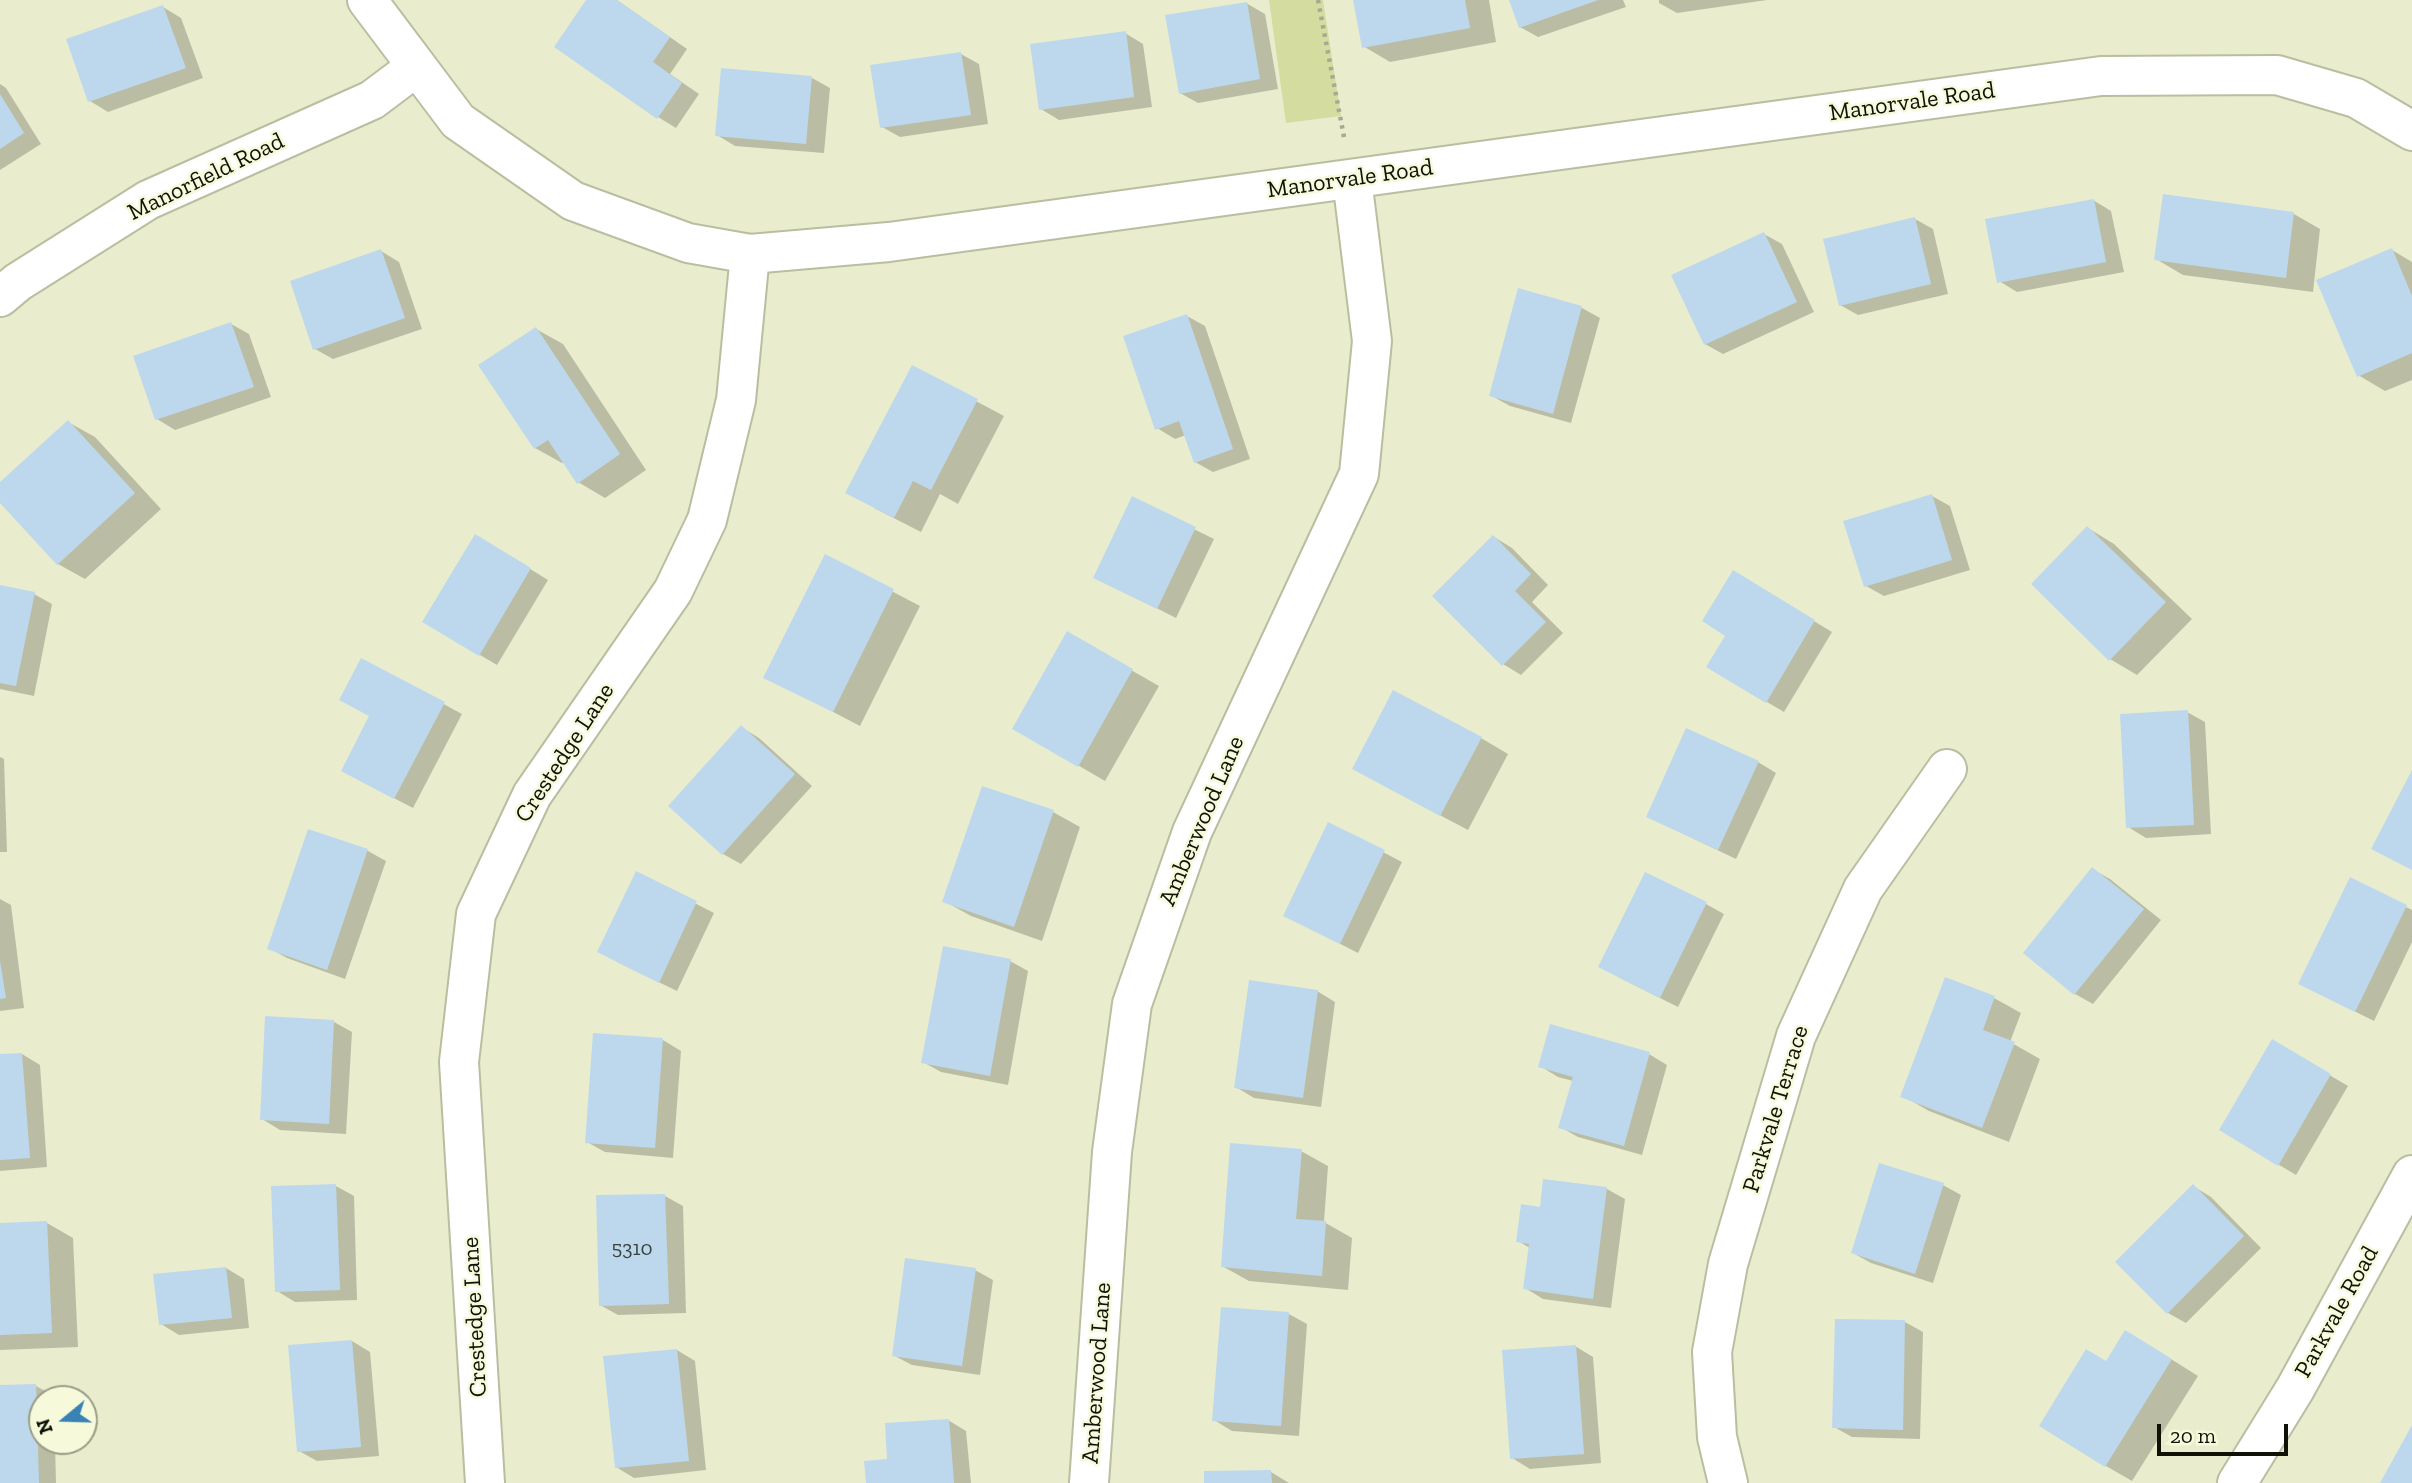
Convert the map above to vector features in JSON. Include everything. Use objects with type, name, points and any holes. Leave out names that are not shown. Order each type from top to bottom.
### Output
[{"type":"street","name":"Manorvale Road","points":[[367,0],[458,121],[573,201],[688,243],[750,254],[889,242],[2101,76],[2277,75],[2356,98],[2412,131]]},
{"type":"street","name":"Manorfield Road","points":[[0,297],[18,282],[148,200],[372,100],[416,67]]},
{"type":"street","name":"Amberwood Lane","points":[[1089,1483],[1112,1152],[1132,1004],[1192,832],[1359,474],[1372,341],[1352,179]]},
{"type":"street","name":"Crestedge Lane","points":[[485,1483],[459,1062],[476,914],[532,795],[673,591],[707,520],[736,400],[750,254]]},
{"type":"street","name":"Parkvale Terrace","points":[[1728,1483],[1717,1437],[1712,1352],[1728,1264],[1796,1036],[1863,889],[1947,769]]},
{"type":"street","name":"Parkvale Road","points":[[2237,1483],[2295,1389],[2412,1175]]},
{"type":"path","points":[[1318,0],[1352,179]]},
{"type":"green space","points":[[1269,0],[1323,0],[1341,116],[1286,123]]},
{"type":"building","points":[[586,0],[617,0],[670,37],[653,62],[682,83],[657,119],[554,47]]},
{"type":"building","points":[[1353,0],[1465,0],[1470,28],[1362,48]]},
{"type":"building","points":[[1509,0],[1598,0],[1519,28]]},
{"type":"building","points":[[1247,2],[1260,79],[1179,94],[1165,15]]},
{"type":"building","points":[[163,5],[186,68],[88,102],[66,39]]},
{"type":"building","points":[[1126,31],[1134,97],[1039,110],[1030,44]]},
{"type":"building","points":[[961,52],[971,115],[880,128],[870,65]]},
{"type":"building","points":[[721,68],[812,76],[806,144],[715,136]]},
{"type":"building","points":[[0,94],[24,133],[0,149]]},
{"type":"building","points":[[2163,194],[2294,212],[2286,278],[2154,260]]},
{"type":"building","points":[[2094,199],[2106,262],[1997,283],[1985,219]]},
{"type":"building","points":[[1915,217],[1931,284],[1839,306],[1823,239]]},
{"type":"building","points":[[1764,232],[1797,302],[1704,345],[1671,275]]},
{"type":"building","points":[[2392,248],[2412,296],[2412,353],[2357,377],[2316,280]]},
{"type":"building","points":[[381,249],[405,318],[313,350],[290,281]]},
{"type":"building","points":[[1518,288],[1582,306],[1553,414],[1489,396]]},
{"type":"building","points":[[1187,314],[1233,449],[1194,463],[1179,421],[1155,430],[1123,336]]},
{"type":"building","points":[[231,322],[254,387],[155,420],[133,356]]},
{"type":"building","points":[[536,327],[620,454],[577,484],[548,440],[534,449],[478,365]]},
{"type":"building","points":[[912,365],[978,399],[931,490],[913,481],[894,518],[845,493]]},
{"type":"building","points":[[68,420],[135,493],[57,565],[0,503],[0,482]]},
{"type":"building","points":[[1932,494],[1952,560],[1864,587],[1843,521]]},
{"type":"building","points":[[1132,496],[1196,527],[1157,609],[1093,578]]},
{"type":"building","points":[[2087,526],[2166,602],[2109,661],[2031,584]]},
{"type":"building","points":[[475,534],[531,568],[479,656],[422,622]]},
{"type":"building","points":[[1493,535],[1531,574],[1515,591],[1546,622],[1502,666],[1432,596]]},
{"type":"building","points":[[825,554],[894,589],[833,712],[763,678]]},
{"type":"building","points":[[1733,570],[1815,620],[1766,703],[1706,667],[1725,636],[1702,621]]},
{"type":"building","points":[[0,585],[35,592],[16,686],[0,683]]},
{"type":"building","points":[[1067,631],[1133,669],[1078,767],[1012,729]]},
{"type":"building","points":[[361,658],[445,702],[394,799],[341,771],[369,716],[339,700]]},
{"type":"building","points":[[1393,690],[1482,737],[1440,816],[1352,769]]},
{"type":"building","points":[[2188,710],[2194,825],[2126,828],[2120,714]]},
{"type":"building","points":[[741,725],[795,774],[722,855],[668,806]]},
{"type":"building","points":[[1686,728],[1759,761],[1718,850],[1646,817]]},
{"type":"building","points":[[2412,770],[2412,870],[2371,849]]},
{"type":"building","points":[[982,786],[1054,810],[1014,927],[942,902]]},
{"type":"building","points":[[1328,822],[1385,850],[1340,944],[1283,916]]},
{"type":"building","points":[[308,829],[368,849],[327,970],[267,949]]},
{"type":"building","points":[[2092,867],[2144,909],[2074,995],[2023,953]]},
{"type":"building","points":[[636,871],[697,901],[659,983],[597,952]]},
{"type":"building","points":[[1645,872],[1707,902],[1660,998],[1598,967]]},
{"type":"building","points":[[2350,877],[2407,905],[2355,1012],[2298,984]]},
{"type":"building","points":[[943,946],[1011,959],[990,1076],[921,1063]]},
{"type":"building","points":[[0,961],[6,998],[0,999]]},
{"type":"building","points":[[1945,977],[1995,996],[1983,1030],[2015,1042],[1982,1128],[1900,1097]]},
{"type":"building","points":[[1249,980],[1318,990],[1303,1098],[1234,1088]]},
{"type":"building","points":[[265,1016],[334,1020],[329,1124],[260,1120]]},
{"type":"building","points":[[1550,1024],[1650,1052],[1624,1146],[1558,1128],[1573,1077],[1538,1067]]},
{"type":"building","points":[[593,1033],[663,1038],[655,1148],[585,1143]]},
{"type":"building","points":[[2272,1039],[2331,1074],[2278,1166],[2219,1130]]},
{"type":"building","points":[[22,1053],[30,1158],[0,1160],[0,1054]]},
{"type":"building","points":[[1230,1143],[1302,1149],[1296,1219],[1326,1221],[1322,1276],[1221,1267]]},
{"type":"building","points":[[1879,1163],[1944,1183],[1915,1274],[1851,1253]]},
{"type":"building","points":[[1543,1179],[1607,1187],[1593,1299],[1523,1289],[1529,1244],[1516,1242],[1521,1204],[1540,1207]]},
{"type":"building","points":[[336,1184],[340,1290],[275,1292],[271,1186]]},
{"type":"building","points":[[2193,1184],[2244,1236],[2167,1314],[2115,1262]]},
{"type":"building","points":[[665,1194],[669,1304],[599,1306],[596,1195]]},
{"type":"building","points":[[47,1221],[52,1333],[0,1335],[0,1223]]},
{"type":"building","points":[[905,1258],[976,1268],[962,1366],[892,1356]]},
{"type":"building","points":[[226,1267],[232,1318],[159,1325],[153,1274]]},
{"type":"building","points":[[1221,1307],[1289,1312],[1281,1426],[1212,1421]]},
{"type":"building","points":[[1835,1319],[1905,1320],[1903,1430],[1832,1428]]},
{"type":"building","points":[[2125,1330],[2172,1359],[2105,1467],[2039,1426],[2086,1349],[2106,1361]]},
{"type":"building","points":[[352,1340],[361,1447],[297,1452],[288,1345]]},
{"type":"building","points":[[1576,1345],[1584,1454],[1510,1459],[1502,1350]]},
{"type":"building","points":[[677,1349],[689,1461],[615,1468],[603,1356]]},
{"type":"building","points":[[36,1384],[28,1385],[28,1455],[38,1455],[39,1483],[0,1483],[0,1385]]},
{"type":"building","points":[[949,1419],[954,1483],[866,1483],[864,1461],[887,1459],[885,1423]]},
{"type":"building","points":[[2412,1425],[2412,1483],[2380,1483]]},
{"type":"building","points":[[1271,1470],[1272,1483],[1204,1483],[1204,1471]]}]
